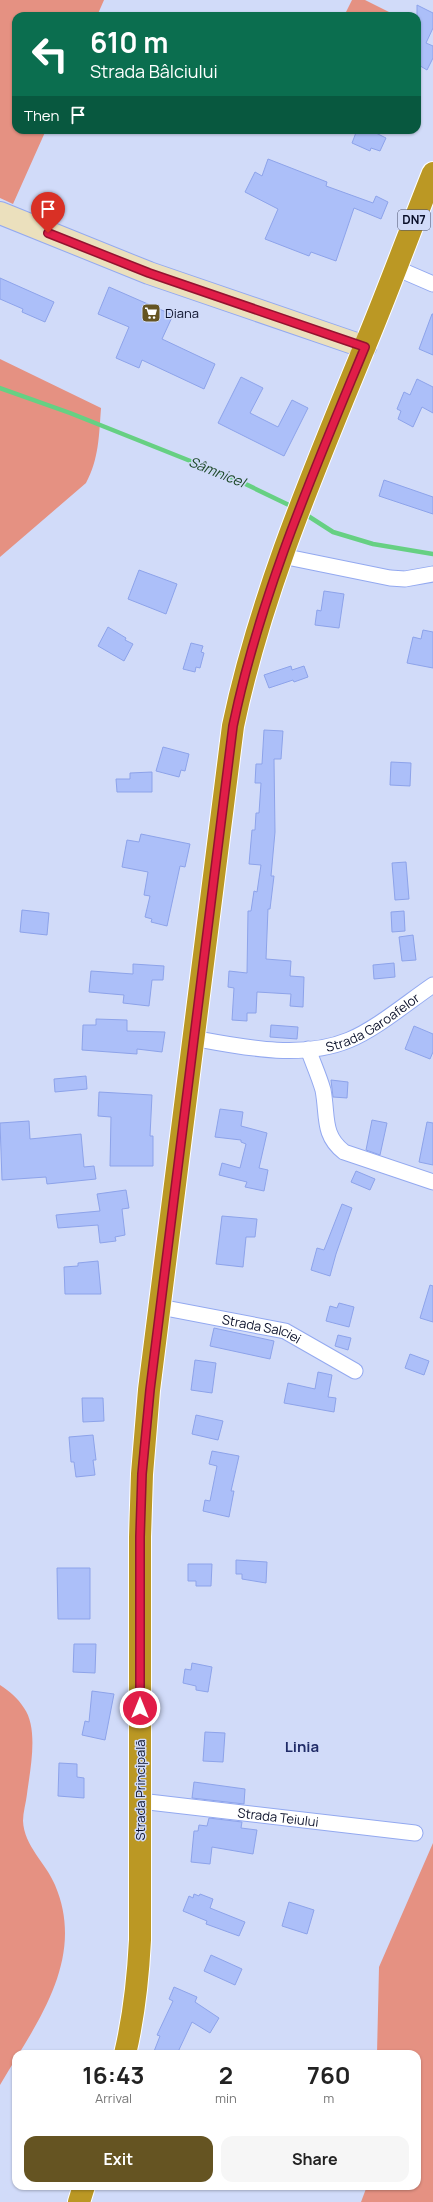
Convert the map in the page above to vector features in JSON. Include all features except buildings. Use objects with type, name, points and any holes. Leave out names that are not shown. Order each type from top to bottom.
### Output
[{"type":"highway","name":"Strada Principală","points":[[126,2050],[138,1981],[140,1537],[142,1474],[160,1307],[233,726],[252,646],[282,556],[315,467],[365,347],[433,173]]},
{"type":"highway","points":[[79,2202],[83,2190]]},
{"type":"main road","points":[[0,213],[149,273],[365,347]]},
{"type":"street","points":[[396,268],[433,284]]},
{"type":"street","points":[[282,556],[390,578],[405,579],[433,574]]},
{"type":"street","name":"Strada Garoafelor","points":[[193,1038],[271,1049],[308,1049],[337,1044],[360,1035],[433,985]]},
{"type":"street","points":[[308,1049],[322,1090],[328,1132],[334,1144],[344,1152],[433,1182]]},
{"type":"street","name":"Strada Salciei","points":[[160,1307],[285,1331],[355,1371]]},
{"type":"street","name":"Strada Teiului","points":[[140,1802],[415,1833]]},
{"type":"shaded area","points":[[0,0],[104,0],[99,12],[12,12],[12,134],[44,134],[13,204],[0,198]]},
{"type":"shaded area","points":[[352,0],[365,0],[389,12],[346,12]]},
{"type":"shaded area","points":[[0,359],[101,408],[96,456],[94,465],[86,483],[0,557]]},
{"type":"shaded area","points":[[0,1685],[22,1704],[29,1717],[32,1750],[27,1797],[23,1818],[24,1830],[31,1846],[55,1885],[63,1913],[65,1939],[61,1965],[53,1991],[21,2050],[12,2050],[12,2065],[0,2085]]},
{"type":"shaded area","points":[[433,1843],[433,2202],[361,2202],[366,2190],[421,2190],[421,2050],[377,2050],[379,1967]]},
{"type":"waterway","name":"Sâmnicel","points":[[0,388],[70,413],[233,478],[293,507]]},
{"type":"waterway","name":"Sâmnicel","points":[[305,514],[333,532],[373,544],[433,554]]},
{"type":"place","name":"Diana","points":[[151,313]]},
{"type":"district","name":"Linia","points":[[302,1747]]},
{"type":"route","points":[[48,233],[149,273],[365,347],[315,467],[272,584],[241,686],[227,762],[150,1390],[142,1474],[140,1537],[140,1708]]}]
